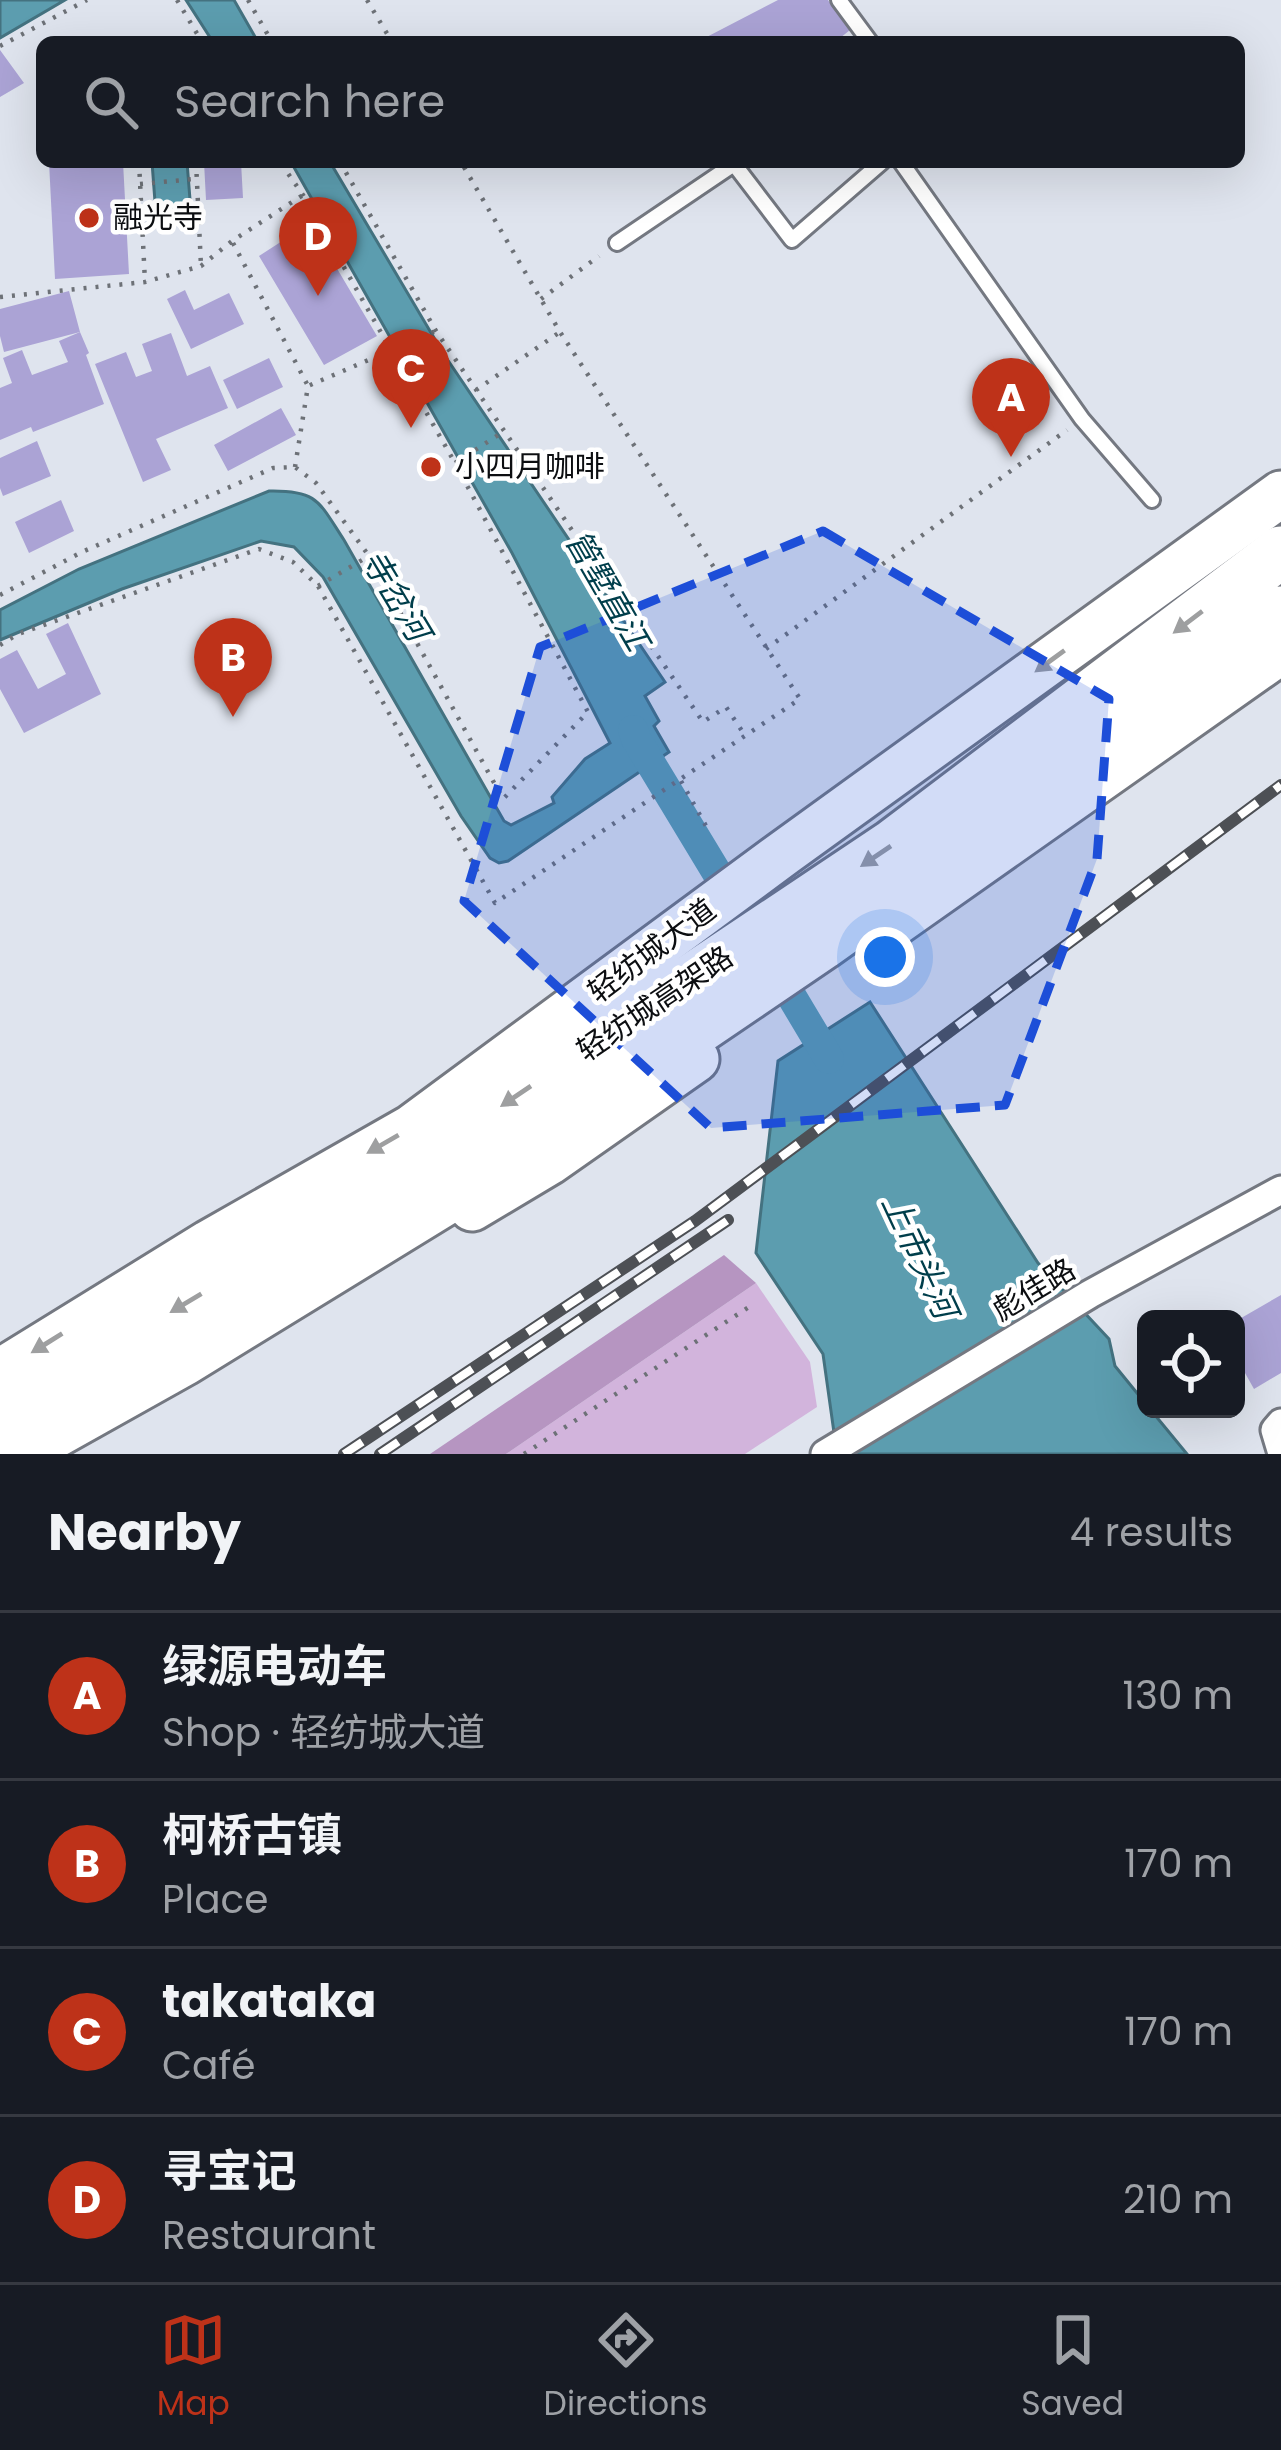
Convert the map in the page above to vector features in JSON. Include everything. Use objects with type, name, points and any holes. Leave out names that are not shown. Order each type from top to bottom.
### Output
[{"type":"highway","name":"轻纺城高架路","points":[[0,1411],[434,1152],[892,846],[1281,552]]},
{"type":"highway","name":"轻纺城高架路","points":[[15,1454],[184,1360],[455,1193],[822,944],[1281,612]]},
{"type":"main road","name":"轻纺城大道","points":[[0,1372],[209,1243],[412,1128],[1281,494]]},
{"type":"main road","points":[[56,1454],[549,1162],[1281,651]]},
{"type":"street","name":"彪佳路","points":[[825,1454],[1090,1294],[1281,1190]]},
{"type":"street","points":[[1281,1423],[1275,1430],[1281,1450]]},
{"type":"lane","points":[[839,0],[866,36]]},
{"type":"lane","points":[[617,243],[728,168]]},
{"type":"lane","points":[[737,168],[792,240],[875,168]]},
{"type":"lane","points":[[905,168],[1082,419],[1152,500]]},
{"type":"path","points":[[0,46],[88,0]]},
{"type":"path","points":[[177,0],[198,36]]},
{"type":"path","points":[[248,0],[269,36]]},
{"type":"path","points":[[368,0],[389,36]]},
{"type":"path","points":[[139,168],[145,282]]},
{"type":"path","points":[[196,168],[201,266]]},
{"type":"path","points":[[0,595],[82,552],[274,468],[296,467],[316,483],[369,556],[503,799],[587,712],[455,463],[284,168]]},
{"type":"path","points":[[343,168],[436,331],[703,722],[726,707],[746,737]]},
{"type":"path","points":[[0,645],[18,634],[259,549],[293,562],[317,586],[495,903],[800,699],[560,332],[465,168]]},
{"type":"path","points":[[140,184],[196,178]]},
{"type":"path","points":[[0,297],[145,282],[201,266],[303,195]]},
{"type":"path","points":[[232,241],[308,386],[296,467]]},
{"type":"path","points":[[541,299],[617,243]]},
{"type":"path","points":[[308,386],[436,331]]},
{"type":"path","points":[[476,390],[560,332]]},
{"type":"path","points":[[766,649],[1082,419]]},
{"type":"path","points":[[455,463],[503,432]]},
{"type":"path","points":[[317,586],[369,556]]},
{"type":"path","points":[[681,781],[706,826]]},
{"type":"path","points":[[524,1454],[752,1304]]},
{"type":"highlighted area","points":[[823,531],[1109,699],[1097,859],[1005,1105],[711,1128],[464,901],[540,647]]},
{"type":"shaded area","points":[[724,1255],[756,1283],[506,1454],[430,1454]]},
{"type":"shaded area","points":[[756,1283],[810,1362],[817,1407],[745,1454],[506,1454]]},
{"type":"water","points":[[0,0],[65,0],[0,38]]},
{"type":"water","points":[[186,0],[234,0],[255,36],[209,36]]},
{"type":"water","points":[[152,168],[187,168],[191,212],[156,215]]},
{"type":"water","points":[[294,168],[334,168],[443,353],[665,682],[645,696],[669,752],[499,863],[490,858],[461,816],[323,577],[294,547],[261,541],[122,589],[0,640],[0,610],[79,569],[269,491],[308,496],[344,540],[504,821],[511,825],[554,803],[552,797],[585,759],[610,743],[512,553]]},
{"type":"water","name":"上市头河","points":[[870,1002],[1038,1263],[1109,1339],[1115,1366],[1137,1393],[1137,1418],[1157,1418],[1187,1454],[837,1454],[823,1354],[756,1253],[778,1061]]},
{"type":"building","points":[[778,0],[828,0],[850,30],[842,36],[709,36]]},
{"type":"building","points":[[0,50],[24,83],[0,97]]},
{"type":"building","name":"融光寺","points":[[49,168],[123,168],[129,274],[55,279]]},
{"type":"building","points":[[204,168],[241,168],[243,198],[206,200]]},
{"type":"building","points":[[310,223],[377,336],[324,365],[259,256]]},
{"type":"building","points":[[185,290],[194,310],[229,293],[244,324],[191,349],[167,299]]},
{"type":"building","points":[[69,291],[80,332],[4,352],[0,309]]},
{"type":"building","points":[[80,332],[104,404],[0,440],[0,388],[12,383],[3,358],[22,350],[32,375],[68,362],[59,341]]},
{"type":"building","points":[[171,333],[187,376],[210,366],[228,408],[156,439],[171,470],[143,482],[95,364],[126,352],[136,377],[152,371],[142,344]]},
{"type":"building","points":[[269,358],[283,387],[237,409],[223,380]]},
{"type":"building","points":[[281,408],[296,435],[228,471],[214,445]]},
{"type":"building","points":[[37,441],[51,476],[3,496],[0,458]]},
{"type":"building","points":[[61,500],[74,531],[29,553],[15,522]]},
{"type":"building","points":[[68,623],[101,694],[24,733],[0,689],[0,659],[17,650],[38,689],[66,674],[46,634]]},
{"type":"building","points":[[1281,1295],[1281,1373],[1254,1389],[1245,1373],[1245,1316]]},
{"type":"waterway","name":"管墅直江","points":[[633,730],[737,906]]},
{"type":"waterway","name":"管墅直江","points":[[771,962],[829,1059]]},
{"type":"railway","points":[[344,1454],[695,1221],[1281,785]]},
{"type":"railway","points":[[380,1454],[728,1220]]},
{"type":"place","name":"融光寺","points":[[89,218]]},
{"type":"place","name":"寻宝记","points":[[318,296]]},
{"type":"place","name":"takataka","points":[[411,428]]},
{"type":"place","name":"绿源电动车","points":[[1011,457]]},
{"type":"place","name":"小四月咖啡","points":[[431,467]]},
{"type":"place","name":"柯桥古镇","points":[[233,717]]},
{"type":"water label","name":"寺岔河","points":[[396,595]]}]
